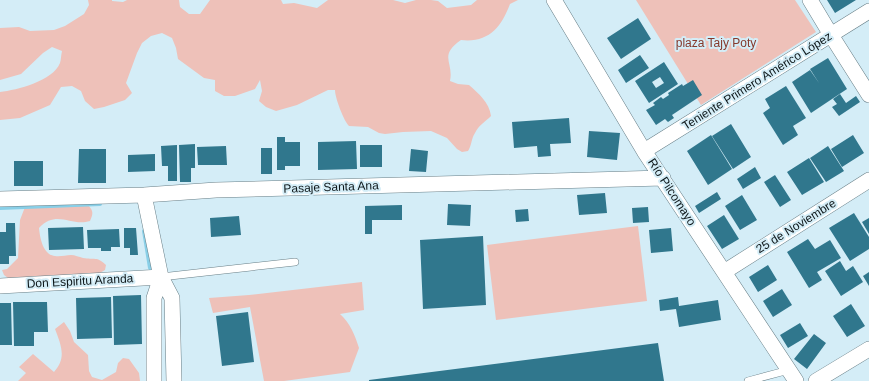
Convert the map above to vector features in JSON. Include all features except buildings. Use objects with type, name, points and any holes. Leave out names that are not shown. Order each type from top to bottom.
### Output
[{"type":"street","name":"Río Pilcomayo","points":[[554,0],[644,151],[793,375]]},
{"type":"street","points":[[810,0],[869,95]]},
{"type":"street","name":"Teniente Primero Américo López","points":[[644,151],[869,11]]},
{"type":"street","name":"Pasaje Santa Ana","points":[[0,198],[144,195],[216,190],[663,178]]},
{"type":"street","name":"25 de Noviembre","points":[[724,272],[869,180]]},
{"type":"street","points":[[144,195],[161,277],[172,298],[174,381]]},
{"type":"street","points":[[154,381],[154,298],[161,277]]},
{"type":"street","name":"Don Espiritu Aranda","points":[[0,286],[161,277]]},
{"type":"street","points":[[816,381],[869,349]]},
{"type":"lane","points":[[161,277],[295,262]]},
{"type":"lane","points":[[748,381],[793,375]]},
{"type":"green space","points":[[88,0],[112,0],[123,2],[127,0],[179,0],[180,7],[189,14],[200,14],[210,0],[281,0],[283,4],[294,3],[317,8],[328,0],[393,0],[405,3],[416,0],[431,0],[438,1],[447,8],[471,5],[477,0],[518,0],[510,4],[498,27],[492,32],[479,39],[461,40],[450,50],[448,55],[451,74],[450,81],[458,84],[469,85],[486,102],[491,116],[476,130],[468,151],[462,152],[457,149],[447,138],[431,131],[385,134],[379,133],[368,127],[349,126],[340,109],[335,90],[328,90],[297,105],[276,111],[266,107],[259,101],[262,91],[260,80],[255,89],[235,96],[224,96],[215,91],[215,80],[204,78],[178,59],[172,38],[162,33],[151,36],[142,43],[126,83],[132,93],[125,100],[94,109],[85,101],[81,91],[72,86],[61,87],[50,105],[20,118],[0,120],[0,92],[34,84],[50,75],[60,63],[62,51],[52,47],[43,53],[21,74],[0,80],[0,28],[19,27],[30,31],[54,30],[65,26],[84,14],[89,5]]},
{"type":"green space","name":"plaza Tajy Poty","points":[[636,0],[795,0],[816,32],[701,105]]},
{"type":"green space","points":[[35,203],[86,203],[92,211],[90,221],[77,222],[58,219],[46,222],[39,228],[41,241],[45,249],[51,255],[72,255],[83,258],[98,259],[106,265],[105,270],[98,274],[49,278],[35,276],[31,278],[8,278],[4,275],[2,270],[7,269],[18,258],[20,220],[25,207]]},
{"type":"green space","points":[[638,226],[647,301],[496,320],[487,245]]},
{"type":"green space","points":[[362,282],[364,310],[340,314],[347,321],[356,338],[359,348],[350,372],[284,381],[264,381],[250,307],[213,313],[209,298],[249,295]]},
{"type":"green space","points":[[64,322],[70,331],[74,342],[88,355],[89,371],[92,377],[102,380],[116,372],[118,363],[123,358],[129,359],[139,373],[140,381],[18,381],[26,373],[19,367],[33,354],[54,372],[58,367],[62,356],[62,351],[55,329]]},
{"type":"waterway","points":[[0,208],[100,204]]},
{"type":"waterway","points":[[144,231],[150,268]]}]
